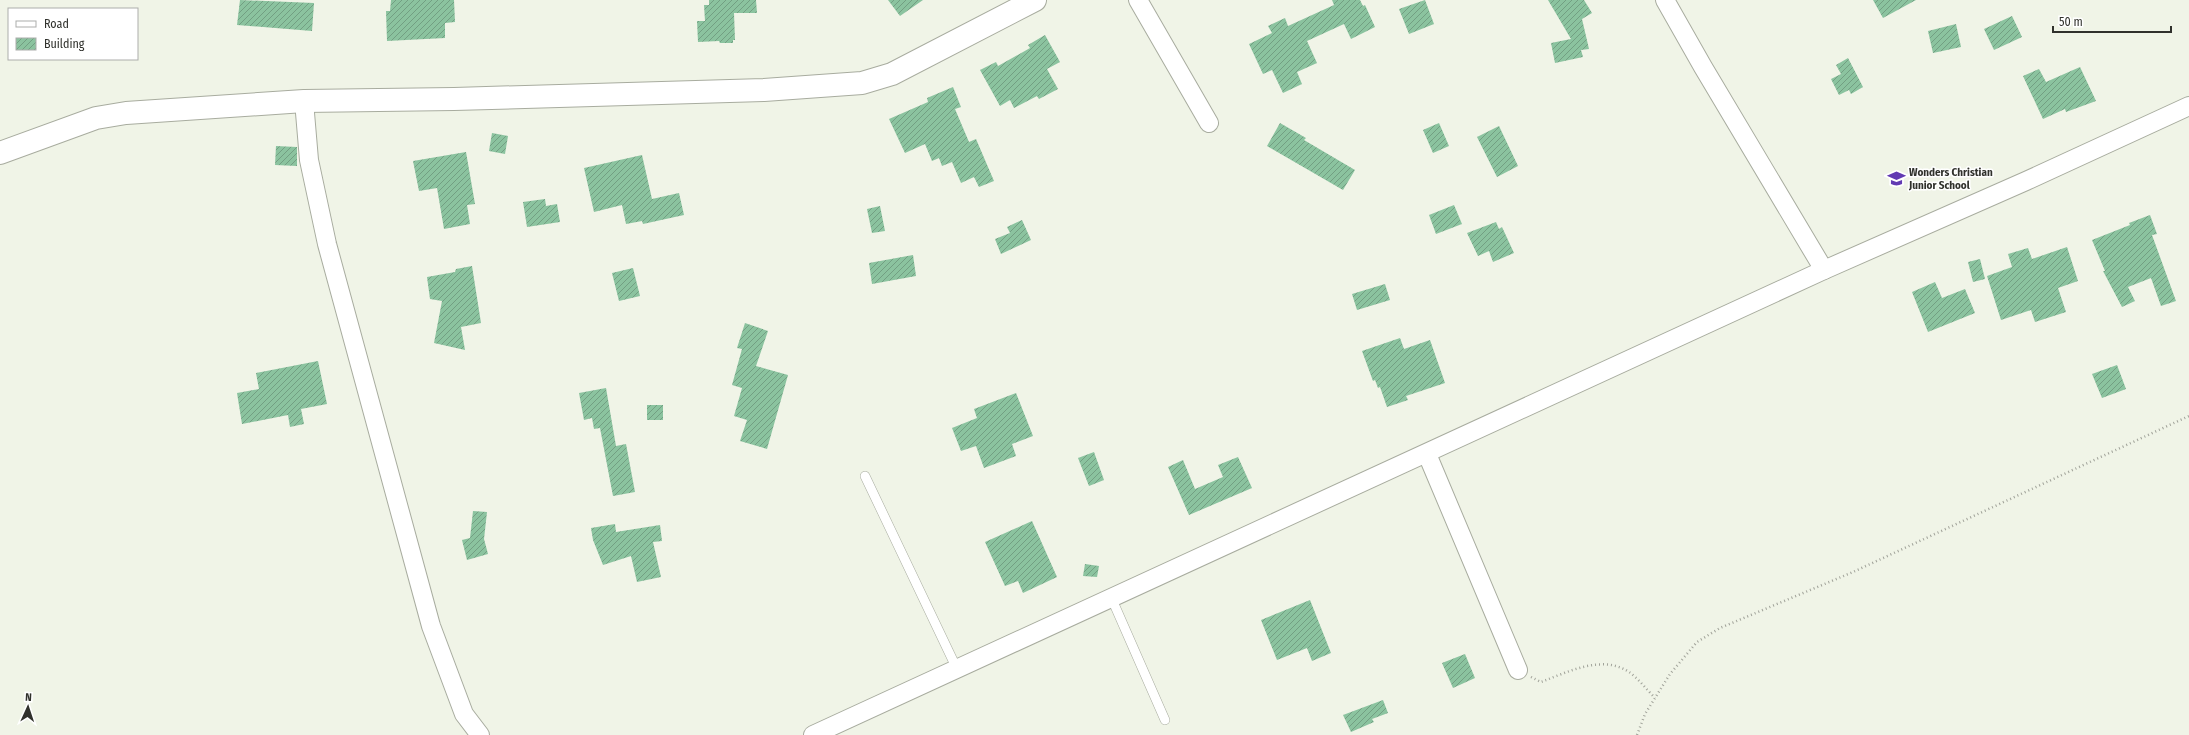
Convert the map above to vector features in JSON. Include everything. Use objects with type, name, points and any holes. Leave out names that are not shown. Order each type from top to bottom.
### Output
[{"type":"street","points":[[0,153],[96,118],[126,113],[304,101],[454,99],[764,90],[862,83],[892,74],[1035,0]]},
{"type":"street","points":[[1138,0],[1209,123]]},
{"type":"street","points":[[1665,0],[1703,67],[1824,270]]},
{"type":"street","points":[[304,101],[309,160],[327,244],[431,626],[464,714],[480,735]]},
{"type":"street","points":[[813,735],[1111,597],[1427,454],[1824,270],[2026,181],[2189,106]]},
{"type":"street","points":[[1427,454],[1518,670]]},
{"type":"lane","points":[[866,476],[957,669]]},
{"type":"lane","points":[[1111,597],[1165,720]]},
{"type":"path","points":[[1637,735],[1645,714],[1670,674],[1697,642],[1720,628],[1867,566],[2189,416]]},
{"type":"path","points":[[1518,670],[1541,682],[1574,670],[1604,663],[1629,672],[1655,698]]},
{"type":"building","points":[[240,0],[314,3],[312,31],[237,25]]},
{"type":"building","points":[[391,0],[454,0],[455,22],[445,23],[445,38],[387,41],[386,11],[390,11]]},
{"type":"building","points":[[709,0],[756,0],[757,13],[734,13],[735,40],[733,40],[733,43],[720,43],[719,41],[698,42],[697,21],[705,21],[704,5],[709,5]]},
{"type":"building","points":[[888,0],[923,0],[900,16]]},
{"type":"building","points":[[1332,0],[1360,0],[1363,6],[1365,5],[1375,27],[1351,39],[1344,24],[1307,41],[1317,63],[1297,72],[1302,84],[1283,93],[1272,70],[1263,74],[1249,44],[1272,33],[1268,26],[1285,18],[1288,26],[1334,5]]},
{"type":"building","points":[[1425,0],[1434,24],[1409,34],[1399,9]]},
{"type":"building","points":[[1548,0],[1584,0],[1592,13],[1582,19],[1589,49],[1581,50],[1583,57],[1555,63],[1551,43],[1571,39]]},
{"type":"building","points":[[1873,0],[1916,0],[1883,18]]},
{"type":"building","points":[[2012,16],[2022,37],[1994,50],[1984,29]]},
{"type":"building","points":[[1956,24],[1961,47],[1933,53],[1928,31]]},
{"type":"building","points":[[1045,35],[1060,62],[1047,69],[1058,89],[1039,99],[1037,96],[1014,108],[1010,100],[1000,106],[980,70],[996,62],[998,66],[1030,48],[1028,45]]},
{"type":"building","points":[[1848,58],[1863,87],[1851,94],[1849,90],[1839,95],[1831,79],[1841,74],[1836,65]]},
{"type":"building","points":[[2080,67],[2096,101],[2066,112],[2065,109],[2043,119],[2023,76],[2039,69],[2046,82]]},
{"type":"building","points":[[953,87],[961,107],[955,109],[969,142],[976,139],[994,181],[979,187],[974,177],[961,183],[952,162],[942,166],[939,158],[932,161],[925,144],[905,153],[889,119],[928,102],[927,98]]},
{"type":"building","points":[[1280,123],[1306,138],[1304,140],[1355,170],[1343,190],[1267,146]]},
{"type":"building","points":[[1439,123],[1449,146],[1433,153],[1423,130]]},
{"type":"building","points":[[1499,126],[1518,166],[1497,177],[1477,137]]},
{"type":"building","points":[[492,133],[508,136],[505,154],[489,151]]},
{"type":"building","points":[[276,146],[297,147],[297,166],[275,165]]},
{"type":"building","points":[[466,152],[475,204],[467,205],[470,224],[444,229],[437,188],[419,191],[413,161]]},
{"type":"building","points":[[642,155],[652,199],[679,193],[684,215],[643,224],[642,221],[626,224],[622,205],[594,212],[584,168]]},
{"type":"building","points":[[545,199],[546,206],[557,204],[560,222],[527,227],[523,202]]},
{"type":"building","points":[[1454,205],[1462,224],[1436,234],[1429,215]]},
{"type":"building","points":[[880,206],[885,231],[872,233],[867,209]]},
{"type":"building","points":[[2150,215],[2157,234],[2152,235],[2176,301],[2161,306],[2151,278],[2128,287],[2135,301],[2122,307],[2103,271],[2105,271],[2092,240],[2130,225],[2129,223]]},
{"type":"building","points":[[1022,220],[1031,240],[1001,254],[995,239],[1010,233],[1007,227]]},
{"type":"building","points":[[1496,222],[1499,229],[1502,227],[1514,253],[1493,262],[1489,251],[1478,256],[1467,233]]},
{"type":"building","points":[[2067,247],[2078,281],[2058,288],[2066,312],[2035,322],[2031,310],[2001,320],[1987,276],[2012,267],[2008,254],[2028,248],[2032,259]]},
{"type":"building","points":[[913,255],[916,276],[872,284],[869,263]]},
{"type":"building","points":[[1980,259],[1985,279],[1973,282],[1968,262]]},
{"type":"building","points":[[472,266],[481,323],[461,327],[465,350],[434,343],[442,301],[430,299],[427,277],[455,272],[456,269]]},
{"type":"building","points":[[633,268],[640,296],[619,301],[612,273]]},
{"type":"building","points":[[1935,282],[1942,298],[1965,289],[1975,313],[1928,332],[1912,292]]},
{"type":"building","points":[[1385,284],[1390,300],[1357,310],[1352,294]]},
{"type":"building","points":[[745,323],[768,331],[756,366],[788,375],[767,449],[740,441],[747,420],[734,416],[742,388],[732,385],[742,349],[737,348]]},
{"type":"building","points":[[1400,338],[1404,349],[1430,340],[1445,383],[1406,396],[1408,400],[1387,407],[1380,387],[1378,388],[1375,380],[1373,381],[1362,351]]},
{"type":"building","points":[[318,361],[327,404],[301,409],[304,424],[290,427],[288,415],[242,424],[237,393],[259,389],[256,373]]},
{"type":"building","points":[[2117,365],[2126,389],[2102,398],[2092,374]]},
{"type":"building","points":[[606,388],[616,446],[626,444],[635,492],[613,496],[600,428],[594,429],[592,418],[584,420],[579,393]]},
{"type":"building","points":[[1016,393],[1033,436],[1012,444],[1016,456],[984,468],[976,446],[961,451],[952,428],[977,418],[974,409]]},
{"type":"building","points":[[647,405],[663,405],[663,420],[647,420]]},
{"type":"building","points":[[1094,452],[1104,480],[1089,486],[1078,458]]},
{"type":"building","points":[[1238,457],[1252,488],[1189,515],[1168,467],[1183,460],[1195,489],[1223,477],[1218,465]]},
{"type":"building","points":[[473,511],[487,512],[484,539],[488,554],[467,560],[462,540],[470,538]]},
{"type":"building","points":[[1032,521],[1057,577],[1023,593],[1018,581],[1005,586],[985,542]]},
{"type":"building","points":[[615,524],[616,532],[660,525],[662,541],[653,542],[661,577],[637,582],[631,556],[603,565],[593,540],[591,528]]},
{"type":"building","points":[[1085,564],[1099,566],[1097,577],[1083,576]]},
{"type":"building","points":[[1310,600],[1331,653],[1312,661],[1307,648],[1277,660],[1261,620]]},
{"type":"building","points":[[1465,654],[1475,678],[1453,688],[1442,663]]},
{"type":"building","points":[[1383,700],[1388,713],[1372,719],[1374,722],[1351,732],[1343,715]]},
{"type":"place","name":"Wonders Christian Junior School","points":[[1896,178]]}]
